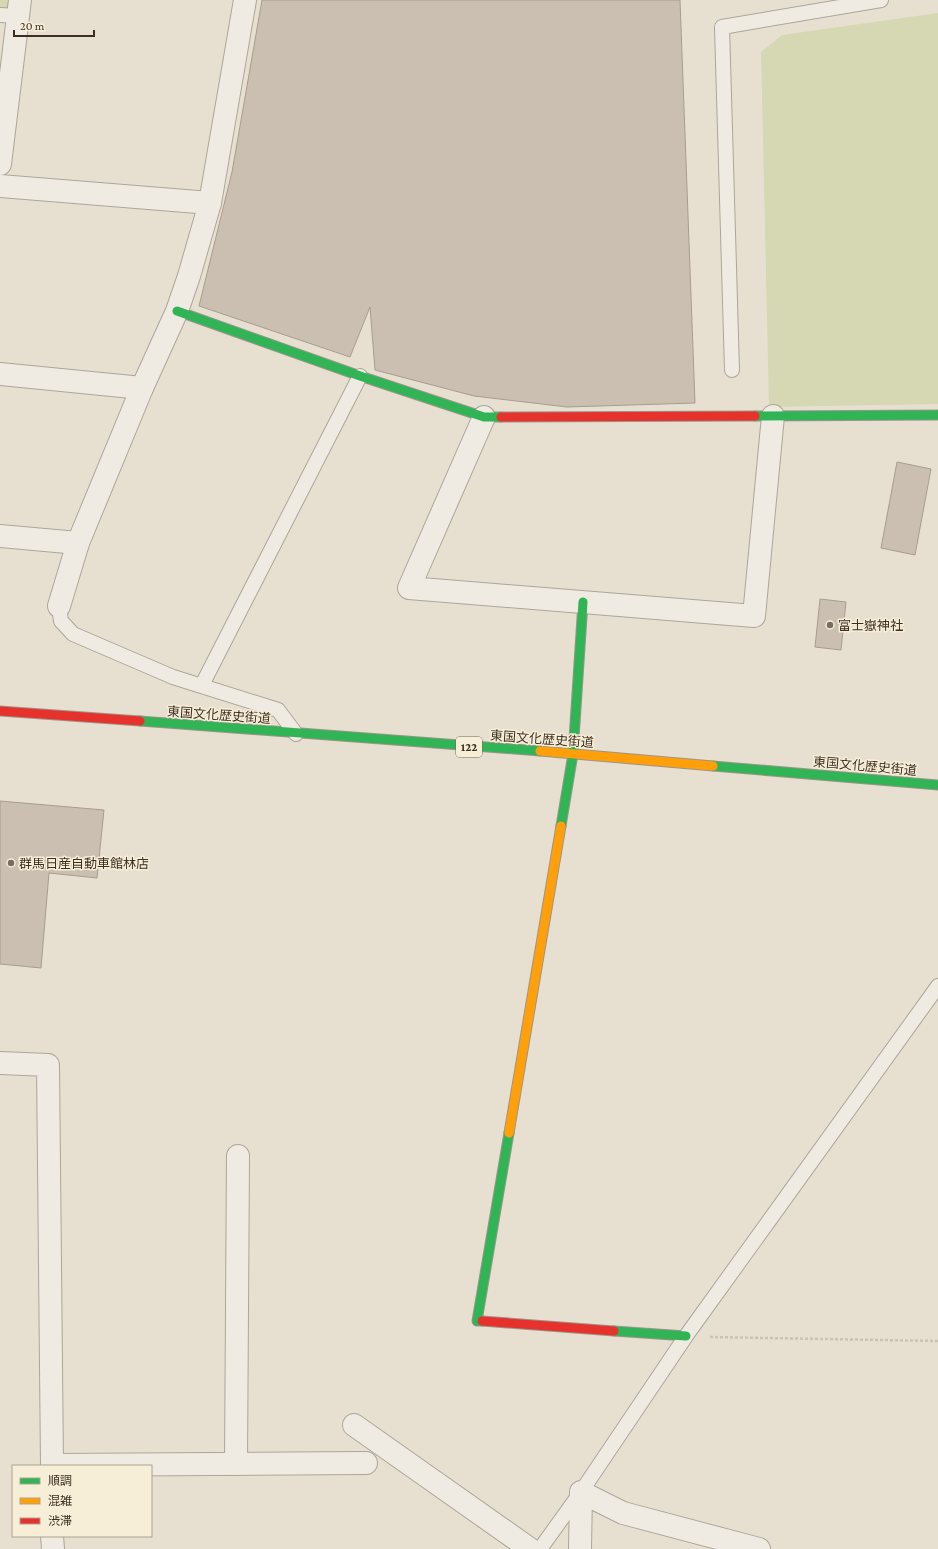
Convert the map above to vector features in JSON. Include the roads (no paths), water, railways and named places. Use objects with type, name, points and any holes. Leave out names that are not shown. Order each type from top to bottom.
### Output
[{"type":"main road","points":[[177,311],[360,376],[484,417],[938,415]]},
{"type":"main road","points":[[583,602],[573,754],[477,1321],[686,1336]]},
{"type":"main road","name":"東国文化歴史街道","points":[[0,711],[573,754],[938,785]]},
{"type":"street","points":[[59,606],[78,543],[142,388],[177,311],[210,204],[245,0]]},
{"type":"street","points":[[0,164],[13,10]]},
{"type":"street","points":[[0,186],[210,204]]},
{"type":"street","points":[[0,374],[142,388]]},
{"type":"street","points":[[484,417],[409,588],[754,616],[773,416]]},
{"type":"street","points":[[0,536],[78,543]]},
{"type":"street","points":[[0,1063],[48,1065],[52,1465]]},
{"type":"street","points":[[236,1464],[238,1156]]},
{"type":"street","points":[[354,1425],[530,1549]]},
{"type":"street","points":[[144,1465],[366,1463]]},
{"type":"street","points":[[580,1549],[581,1492],[623,1513],[759,1549]]},
{"type":"street","points":[[52,1537],[53,1549]]},
{"type":"lane","points":[[732,370],[722,27],[881,0]]},
{"type":"lane","points":[[202,686],[360,376]]},
{"type":"lane","points":[[59,606],[61,621],[73,634],[174,676],[278,710],[296,734]]},
{"type":"lane","points":[[540,1549],[581,1492],[686,1336],[938,986]]},
{"type":"place","name":"富士嶽神社","points":[[830,625]]},
{"type":"place","name":"群馬日産自動車館林店","points":[[11,863]]}]
